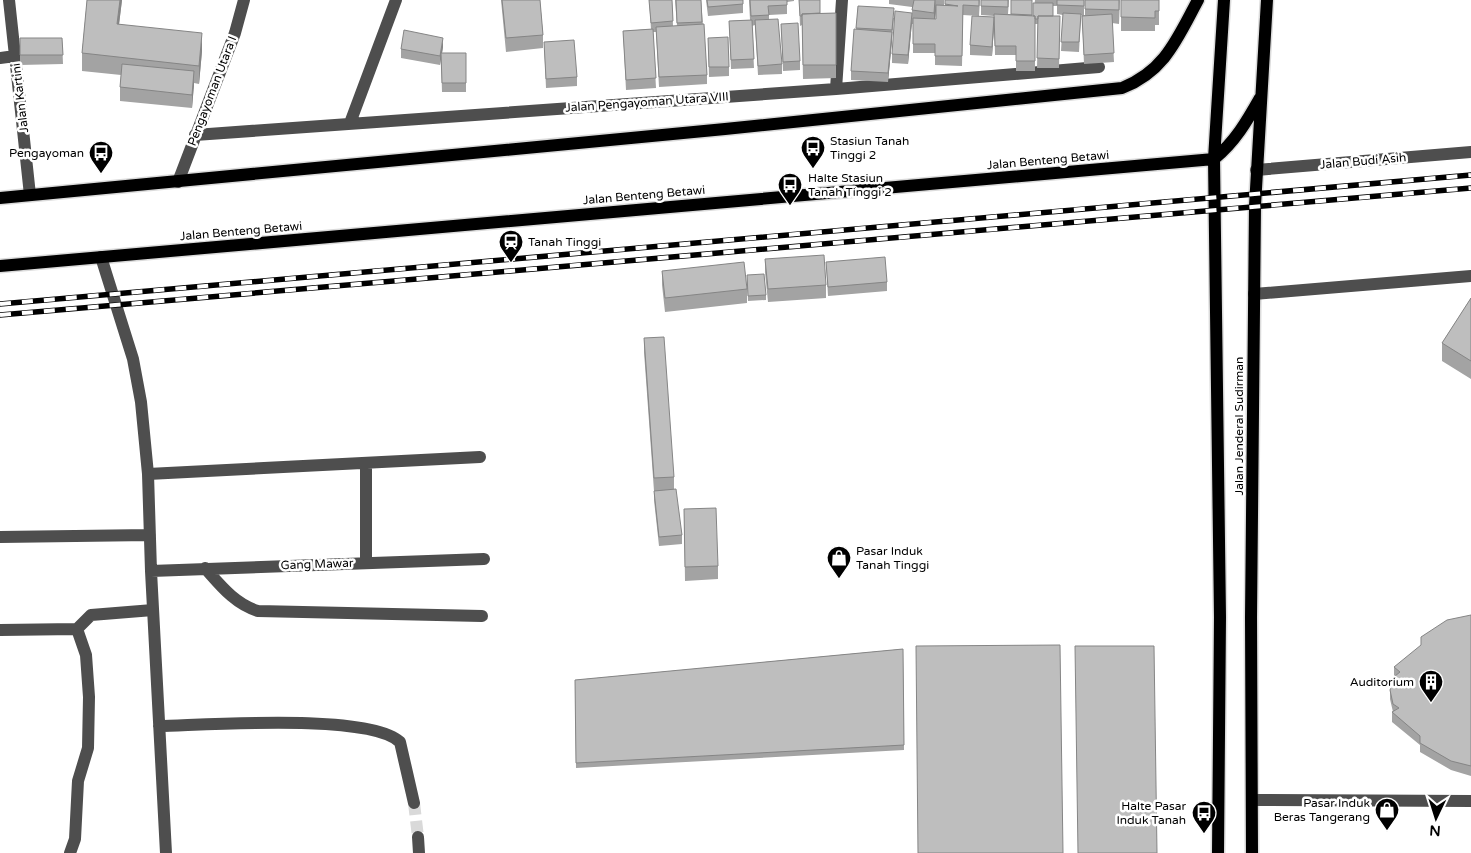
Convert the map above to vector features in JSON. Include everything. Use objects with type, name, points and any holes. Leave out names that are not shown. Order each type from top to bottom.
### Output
[{"type":"main road","points":[[0,198],[1122,88],[1140,81],[1153,71],[1168,55],[1198,0]]},
{"type":"main road","name":"Jalan Jenderal Sudirman","points":[[1218,853],[1220,617],[1214,159],[1224,0]]},
{"type":"main road","name":"Jalan Jenderal Sudirman","points":[[1252,853],[1251,618],[1256,170],[1267,0]]},
{"type":"main road","points":[[1214,159],[1228,148],[1244,127],[1260,98]]},
{"type":"main road","name":"Jalan Benteng Betawi","points":[[0,266],[1214,159]]},
{"type":"street","name":"Jalan Kartini","points":[[9,0],[30,195]]},
{"type":"street","name":"Pengayoman Utara I","points":[[178,182],[235,33],[244,0]]},
{"type":"street","points":[[350,124],[396,0]]},
{"type":"street","points":[[836,89],[842,0]]},
{"type":"street","points":[[0,58],[15,56]]},
{"type":"street","name":"Jalan Pengayoman Utara VIII","points":[[195,135],[836,89],[1099,67]]},
{"type":"street","name":"Jalan Budi Asih","points":[[1256,170],[1471,152]]},
{"type":"street","points":[[101,257],[133,358],[141,402],[148,474],[151,571],[166,853]]},
{"type":"street","points":[[1254,294],[1471,276]]},
{"type":"street","points":[[148,474],[480,457]]},
{"type":"street","points":[[366,463],[366,562]]},
{"type":"street","points":[[0,537],[150,535]]},
{"type":"street","name":"Gang Mawar","points":[[151,571],[484,559]]},
{"type":"street","points":[[205,568],[234,600],[245,607],[258,611],[482,616]]},
{"type":"street","points":[[0,630],[76,629],[91,615],[153,610]]},
{"type":"street","points":[[70,853],[75,839],[78,781],[88,748],[89,697],[86,655],[76,629]]},
{"type":"street","points":[[159,726],[318,723],[380,731],[393,735],[400,742],[414,804]]},
{"type":"street","points":[[1253,800],[1471,801]]},
{"type":"street","points":[[418,837],[419,853]]},
{"type":"building","points":[[87,0],[120,0],[117,24],[202,33],[199,66],[82,53]]},
{"type":"building","points":[[502,0],[540,0],[543,35],[506,38]]},
{"type":"building","points":[[649,0],[672,0],[673,21],[651,23]]},
{"type":"building","points":[[676,0],[701,0],[702,22],[677,23]]},
{"type":"building","points":[[707,0],[743,0],[743,4],[708,7]]},
{"type":"building","points":[[750,0],[787,0],[787,5],[768,6],[769,15],[751,16]]},
{"type":"building","points":[[799,0],[820,0],[820,13],[802,14],[800,16]]},
{"type":"building","points":[[914,0],[935,0],[934,13],[912,10]]},
{"type":"building","points":[[945,0],[979,0],[979,6],[963,5],[962,56],[935,56],[935,44],[913,44],[913,18],[936,19],[936,5],[958,6],[945,4]]},
{"type":"building","points":[[981,0],[1008,0],[1008,7],[981,6]]},
{"type":"building","points":[[1011,0],[1032,0],[1032,15],[1011,14]]},
{"type":"building","points":[[1057,0],[1084,0],[1084,6],[1057,5]]},
{"type":"building","points":[[1085,0],[1119,0],[1119,10],[1085,9]]},
{"type":"building","points":[[1121,0],[1159,0],[1159,11],[1155,11],[1155,18],[1121,17]]},
{"type":"building","points":[[1033,3],[1053,3],[1053,16],[1038,16],[1038,19],[1035,19],[1035,16],[1033,16]]},
{"type":"building","points":[[858,6],[894,8],[892,30],[856,28]]},
{"type":"building","points":[[895,11],[912,13],[908,55],[892,54]]},
{"type":"building","points":[[836,13],[836,65],[803,65],[802,14]]},
{"type":"building","points":[[1063,13],[1081,14],[1079,42],[1061,42]]},
{"type":"building","points":[[994,14],[1035,16],[1035,61],[1016,61],[1016,46],[995,46]]},
{"type":"building","points":[[1112,14],[1114,53],[1084,55],[1082,16]]},
{"type":"building","points":[[972,16],[994,17],[992,47],[970,45]]},
{"type":"building","points":[[1038,16],[1060,16],[1059,59],[1037,58]]},
{"type":"building","points":[[778,19],[782,64],[758,66],[755,20]]},
{"type":"building","points":[[752,20],[754,59],[731,60],[729,21]]},
{"type":"building","points":[[798,23],[800,61],[783,62],[781,24]]},
{"type":"building","points":[[704,24],[707,75],[659,77],[656,27]]},
{"type":"building","points":[[653,29],[656,78],[626,80],[623,31]]},
{"type":"building","points":[[854,29],[892,32],[888,73],[851,71]]},
{"type":"building","points":[[404,30],[443,38],[440,56],[401,49]]},
{"type":"building","points":[[728,37],[729,67],[709,67],[708,38]]},
{"type":"building","points":[[20,38],[62,38],[63,55],[20,55]]},
{"type":"building","points":[[574,40],[577,77],[546,79],[544,42]]},
{"type":"building","points":[[441,53],[466,53],[466,83],[442,83]]},
{"type":"building","points":[[122,64],[194,71],[192,95],[120,87]]},
{"type":"building","points":[[824,255],[826,285],[768,289],[765,259]]},
{"type":"building","points":[[885,257],[887,282],[828,287],[826,262]]},
{"type":"building","points":[[744,262],[747,289],[665,298],[662,271]]},
{"type":"building","points":[[764,274],[766,295],[748,296],[747,275]]},
{"type":"building","points":[[1471,298],[1471,361],[1442,343]]},
{"type":"building","points":[[664,337],[674,477],[654,478],[644,338]]},
{"type":"building","points":[[676,489],[682,535],[659,537],[654,491]]},
{"type":"building","points":[[716,508],[718,566],[685,567],[684,509]]},
{"type":"building","name":"Auditorium","points":[[1471,615],[1471,766],[1451,761],[1420,743],[1420,736],[1392,712],[1399,708],[1393,704],[1390,690],[1395,676],[1400,672],[1394,667],[1421,645],[1421,637],[1447,620]]},
{"type":"building","points":[[1060,645],[1063,853],[918,853],[916,646]]},
{"type":"building","points":[[1075,646],[1154,646],[1157,853],[1078,853]]},
{"type":"building","points":[[903,649],[904,745],[576,763],[575,680]]},
{"type":"tunnel","points":[[414,803],[418,837]]},
{"type":"railway","points":[[0,304],[1471,175]]},
{"type":"railway","points":[[0,315],[1471,188]]},
{"type":"place","name":"Stasiun Tanah Tinggi 2","points":[[813,169]]},
{"type":"place","name":"Pengayoman","points":[[101,174]]},
{"type":"place","name":"Halte Stasiun Tanah Tinggi 2","points":[[790,206]]},
{"type":"place","name":"Tanah Tinggi","points":[[511,263]]},
{"type":"place","name":"Pasar Induk Tanah Tinggi","points":[[839,579]]},
{"type":"place","name":"Auditorium","points":[[1431,703]]},
{"type":"place","name":"Pasar Induk Beras Tangerang","points":[[1387,831]]},
{"type":"place","name":"Halte Pasar Induk Tanah","points":[[1204,834]]}]
